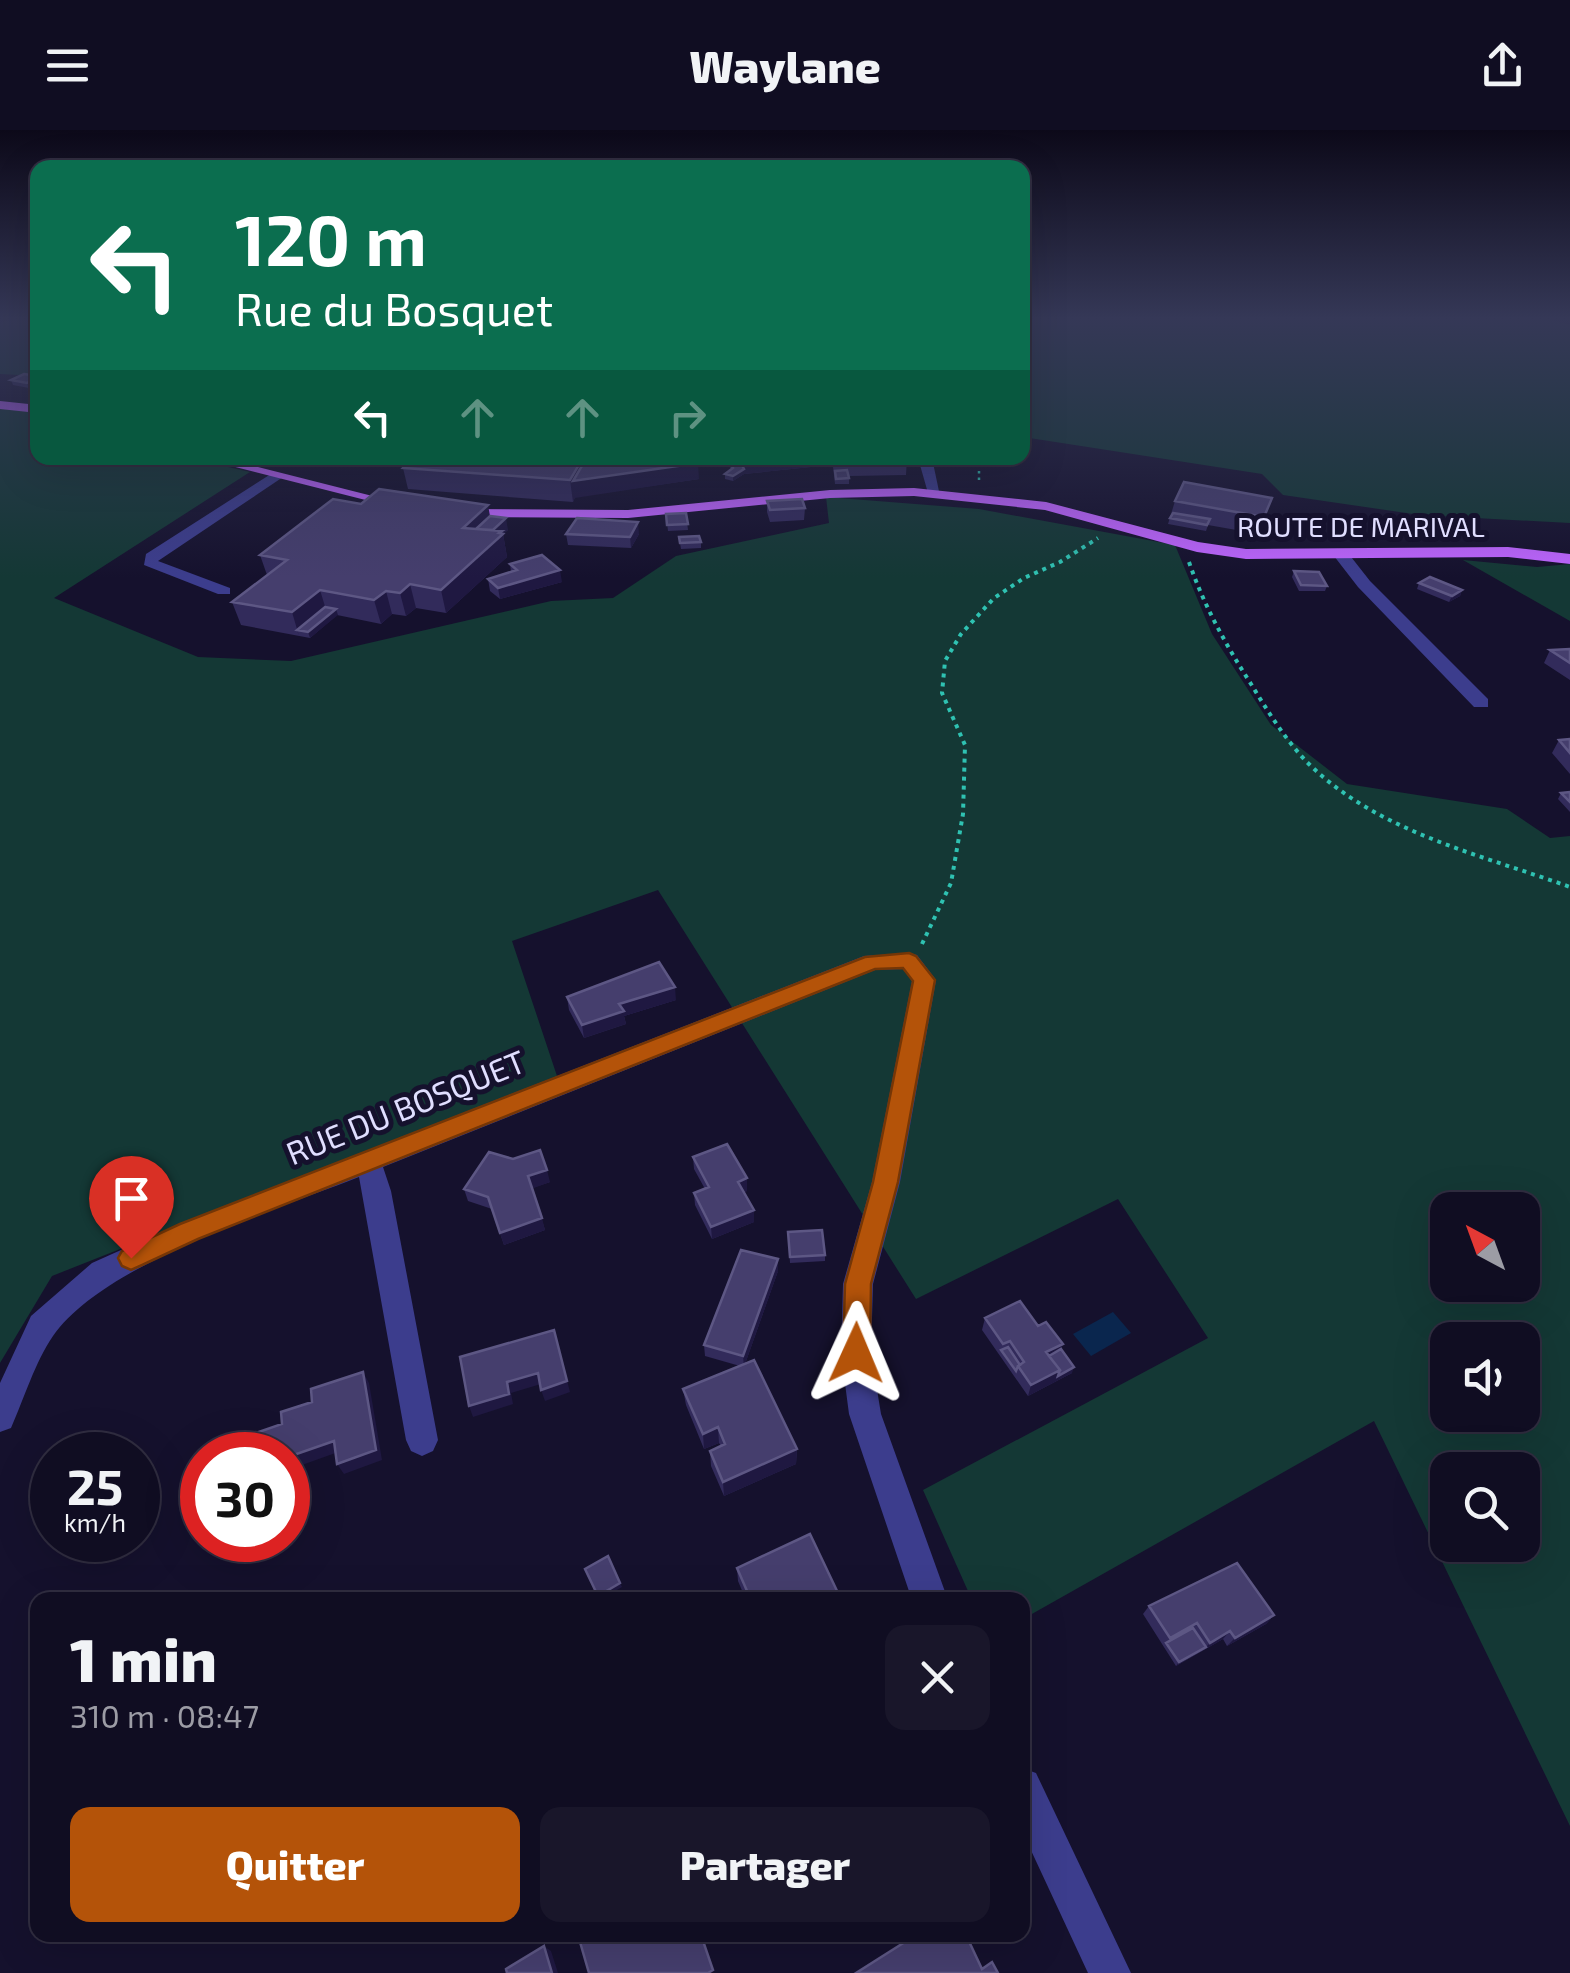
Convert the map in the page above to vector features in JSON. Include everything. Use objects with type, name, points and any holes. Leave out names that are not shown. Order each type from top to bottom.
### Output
[{"type":"main road","points":[[228,465],[415,508]]},
{"type":"main road","name":"ROUTE DE MARIVAL","points":[[440,511],[518,516],[628,514],[844,493],[935,493],[1056,508],[1196,547],[1258,555],[1508,552],[1570,558]]},
{"type":"street","points":[[927,465],[935,493]]},
{"type":"street","points":[[224,591],[156,566],[150,562],[152,557],[278,474]]},
{"type":"street","points":[[1342,556],[1364,584],[1481,703]]},
{"type":"street","points":[[909,961],[924,980],[886,1182],[858,1284],[856,1353],[865,1414],[927,1592]]},
{"type":"street","name":"RUE DU BOSQUET","points":[[0,1417],[42,1326],[102,1272],[189,1232],[872,962],[909,961]]},
{"type":"street","points":[[367,1161],[377,1191],[422,1440]]},
{"type":"street","points":[[1030,1804],[1110,1973]]},
{"type":"path","points":[[978,496],[979,465]]},
{"type":"path","points":[[909,961],[937,924],[959,852],[965,739],[946,707],[941,675],[957,641],[983,610],[1018,580],[1067,558],[1080,544],[1100,537]]},
{"type":"path","points":[[1196,547],[1188,557],[1190,566],[1232,655],[1268,712],[1315,769],[1375,812],[1439,840],[1570,887]]},
{"type":"green space","points":[[1030,406],[1570,406],[1570,523],[1420,515],[1283,495],[1262,474],[1030,438]]},
{"type":"green space","points":[[30,408],[30,465],[220,465],[250,472],[54,598],[198,657],[291,661],[551,601],[613,598],[676,556],[829,523],[826,497],[979,509],[1175,545],[1212,634],[1271,725],[1347,784],[1507,809],[1550,838],[1570,836],[1570,1826],[1442,1562],[1540,1562],[1540,1452],[1430,1452],[1430,1537],[1374,1421],[1030,1615],[1030,1592],[968,1592],[923,1490],[1208,1338],[1118,1199],[916,1299],[658,890],[512,941],[557,1076],[52,1276],[0,1363],[0,409]]},
{"type":"green space","points":[[1463,560],[1537,567],[1570,564],[1570,621]]},
{"type":"water","points":[[1113,1312],[1131,1333],[1091,1356],[1073,1334]]},
{"type":"building","points":[[406,465],[579,465],[570,480],[403,468]]},
{"type":"building","points":[[582,465],[684,465],[573,481]]},
{"type":"building","points":[[731,465],[742,465],[744,469],[733,476],[725,474],[733,468]]},
{"type":"building","points":[[847,470],[849,478],[836,479],[835,471]]},
{"type":"building","points":[[1184,482],[1272,498],[1264,517],[1175,501]]},
{"type":"building","points":[[379,489],[488,505],[463,528],[503,534],[441,590],[410,584],[400,593],[386,591],[374,600],[320,590],[292,612],[232,602],[287,560],[260,555],[333,499],[361,504]]},
{"type":"building","points":[[802,499],[805,508],[770,510],[767,501]]},
{"type":"building","points":[[686,513],[688,524],[667,525],[666,514]]},
{"type":"building","points":[[1173,513],[1210,519],[1207,525],[1170,518]]},
{"type":"building","points":[[490,516],[506,518],[493,530],[476,529]]},
{"type":"building","points":[[577,518],[638,522],[630,537],[566,534]]},
{"type":"building","points":[[699,536],[701,542],[680,543],[679,537]]},
{"type":"building","points":[[542,555],[560,570],[498,588],[488,579],[517,570],[510,564]]},
{"type":"building","points":[[1294,571],[1319,572],[1327,586],[1301,585]]},
{"type":"building","points":[[1430,577],[1462,590],[1452,596],[1419,583]]},
{"type":"building","points":[[325,607],[336,609],[308,632],[297,630]]},
{"type":"building","points":[[1570,649],[1570,663],[1550,650]]},
{"type":"building","points":[[1570,739],[1570,753],[1559,740]]},
{"type":"building","points":[[659,962],[675,987],[619,1004],[624,1011],[582,1025],[567,997]]},
{"type":"building","points":[[727,1144],[747,1178],[738,1182],[754,1210],[711,1227],[694,1193],[709,1187],[693,1157]]},
{"type":"building","points":[[540,1150],[547,1170],[528,1176],[542,1218],[500,1233],[488,1197],[464,1189],[489,1152],[513,1159]]},
{"type":"building","points":[[822,1230],[825,1255],[790,1257],[788,1232]]},
{"type":"building","points":[[741,1250],[778,1259],[743,1356],[704,1345]]},
{"type":"building","points":[[1020,1301],[1038,1326],[1046,1322],[1063,1344],[1046,1352],[1060,1370],[1031,1385],[1018,1366],[1024,1362],[1010,1341],[1003,1344],[985,1318]]},
{"type":"building","points":[[554,1330],[567,1381],[541,1390],[538,1373],[507,1382],[509,1394],[469,1406],[460,1357]]},
{"type":"building","points":[[1008,1347],[1020,1365],[1016,1371],[1001,1350]]},
{"type":"building","points":[[1061,1349],[1074,1367],[1058,1376],[1060,1370],[1049,1356]]},
{"type":"building","points":[[754,1360],[797,1449],[723,1482],[710,1451],[725,1444],[718,1427],[703,1434],[683,1389]]},
{"type":"building","points":[[363,1372],[376,1450],[337,1464],[334,1441],[310,1449],[310,1432],[259,1432],[282,1424],[281,1412],[312,1402],[311,1389]]},
{"type":"building","points":[[810,1534],[838,1592],[748,1592],[737,1568]]},
{"type":"building","points":[[608,1556],[620,1583],[605,1592],[596,1592],[585,1569]]},
{"type":"building","points":[[1237,1563],[1274,1615],[1235,1638],[1230,1631],[1210,1643],[1197,1623],[1170,1638],[1149,1606]]},
{"type":"building","points":[[1193,1628],[1206,1647],[1179,1662],[1166,1643]]},
{"type":"building","points":[[580,1942],[703,1942],[713,1970],[708,1973],[589,1973]]},
{"type":"building","points":[[905,1942],[969,1942],[982,1969],[992,1962],[998,1973],[856,1973]]},
{"type":"building","points":[[544,1946],[552,1973],[507,1973],[506,1969]]},
{"type":"route","points":[[131,1258],[872,962],[909,961],[924,980],[886,1182],[858,1284],[856,1353]]}]
